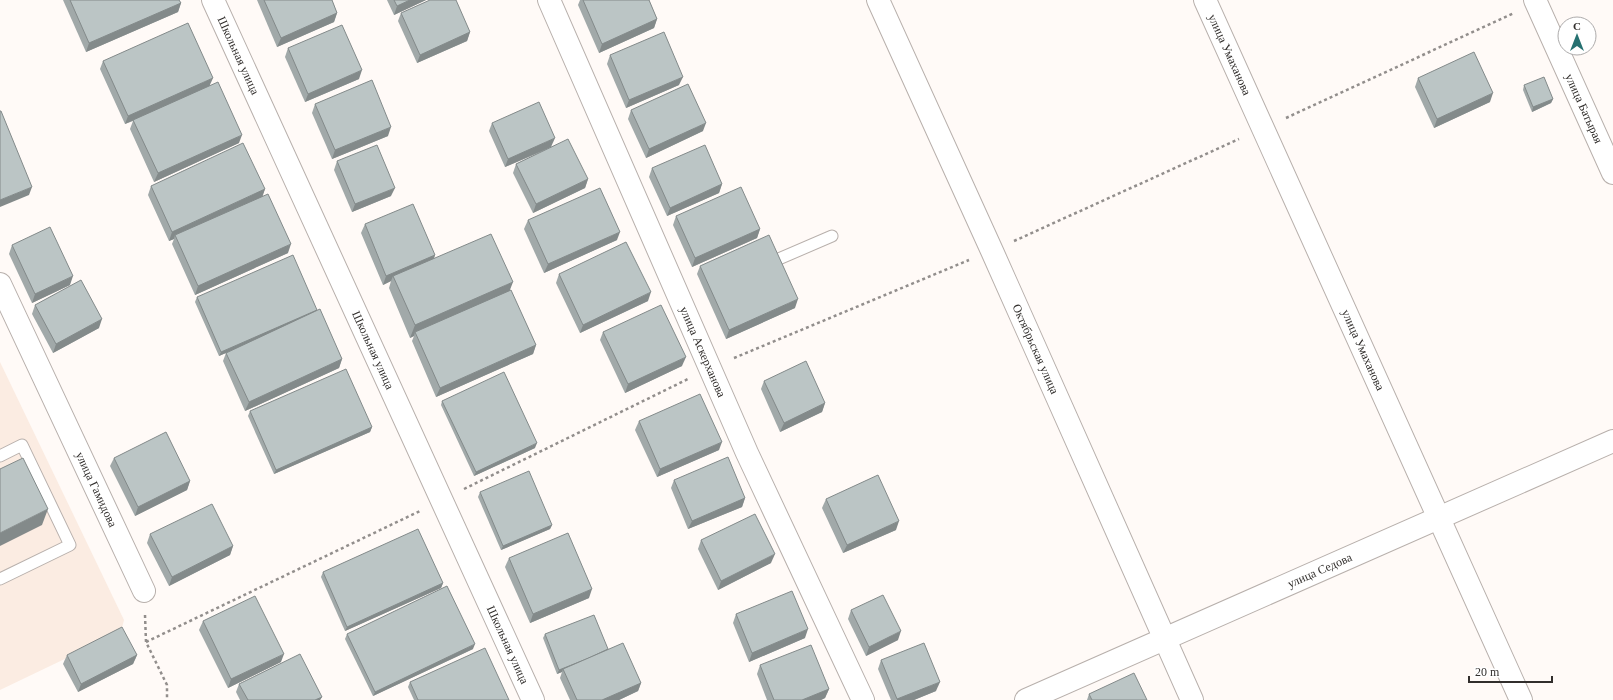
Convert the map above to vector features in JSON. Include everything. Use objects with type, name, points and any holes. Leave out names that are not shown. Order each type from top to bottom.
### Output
[{"type":"street","name":"Школьная улица","points":[[213,0],[533,700]]},
{"type":"street","name":"улица Аскерханова","points":[[549,0],[747,452],[863,700]]},
{"type":"street","name":"Октябрьская улица","points":[[878,0],[992,251],[1163,638],[1192,700]]},
{"type":"street","name":"улица Умаханова","points":[[1205,0],[1521,700]]},
{"type":"street","name":"улица Батырая","points":[[1535,1],[1613,173]]},
{"type":"street","name":"улица Гамидова","points":[[0,284],[144,591]]},
{"type":"street","name":"улица Седова","points":[[1026,700],[1163,638],[1613,441]]},
{"type":"lane","points":[[760,267],[832,236]]},
{"type":"lane","points":[[0,456],[22,445],[70,545],[0,579]]},
{"type":"path","points":[[146,642],[442,500],[710,368],[992,251],[1263,129],[1535,1]]},
{"type":"path","points":[[144,591],[146,642],[167,685],[167,700]]},
{"type":"shaded area","points":[[0,362],[124,620],[121,632],[0,690]]},
{"type":"building","points":[[70,0],[179,0],[181,3],[89,43]]},
{"type":"building","points":[[264,0],[332,0],[337,13],[281,38]]},
{"type":"building","points":[[394,0],[410,0],[397,6]]},
{"type":"building","points":[[430,0],[456,0],[470,32],[420,55],[401,13]]},
{"type":"building","points":[[583,0],[649,0],[657,19],[602,44]]},
{"type":"building","points":[[188,23],[213,78],[128,116],[103,61]]},
{"type":"building","points":[[342,25],[362,70],[308,94],[288,48]]},
{"type":"building","points":[[664,32],[683,77],[629,100],[610,55]]},
{"type":"building","points":[[1474,52],[1493,93],[1437,119],[1418,78]]},
{"type":"building","points":[[1544,77],[1553,99],[1533,107],[1524,85]]},
{"type":"building","points":[[372,80],[391,127],[335,150],[315,104]]},
{"type":"building","points":[[218,82],[242,135],[158,173],[133,120]]},
{"type":"building","points":[[688,84],[706,123],[649,149],[631,110]]},
{"type":"building","points":[[539,102],[555,138],[508,159],[492,123]]},
{"type":"building","points":[[0,111],[32,187],[0,200]]},
{"type":"building","points":[[568,139],[588,179],[536,204],[516,164]]},
{"type":"building","points":[[243,143],[265,189],[172,232],[151,186]]},
{"type":"building","points":[[377,145],[395,188],[355,204],[337,161]]},
{"type":"building","points":[[705,145],[722,184],[670,208],[652,168]]},
{"type":"building","points":[[741,187],[760,229],[695,258],[676,216]]},
{"type":"building","points":[[600,188],[620,232],[548,264],[528,220]]},
{"type":"building","points":[[268,194],[291,244],[198,286],[175,235]]},
{"type":"building","points":[[413,204],[435,255],[386,276],[365,224]]},
{"type":"building","points":[[50,227],[73,276],[35,294],[12,245]]},
{"type":"building","points":[[491,234],[513,282],[415,325],[393,276]]},
{"type":"building","points":[[769,235],[798,299],[729,330],[700,266]]},
{"type":"building","points":[[626,242],[651,292],[583,325],[559,274]]},
{"type":"building","points":[[293,255],[317,310],[221,352],[197,297]]},
{"type":"building","points":[[81,280],[102,319],[56,344],[35,305]]},
{"type":"building","points":[[511,290],[536,345],[440,388],[415,332]]},
{"type":"building","points":[[661,305],[686,357],[628,384],[603,332]]},
{"type":"building","points":[[320,309],[342,359],[249,402],[226,353]]},
{"type":"building","points":[[806,361],[825,403],[784,423],[764,381]]},
{"type":"building","points":[[346,369],[372,427],[276,470],[250,411]]},
{"type":"building","points":[[504,372],[537,443],[476,472],[442,401]]},
{"type":"building","points":[[700,394],[722,442],[660,469],[639,421]]},
{"type":"building","points":[[166,432],[190,481],[138,507],[114,458]]},
{"type":"building","points":[[728,457],[745,498],[692,521],[674,480]]},
{"type":"building","points":[[23,458],[48,509],[0,533],[0,469]]},
{"type":"building","points":[[529,471],[552,525],[503,546],[480,492]]},
{"type":"building","points":[[878,475],[899,521],[847,545],[826,499]]},
{"type":"building","points":[[212,504],[233,546],[172,577],[150,534]]},
{"type":"building","points":[[755,514],[775,554],[721,581],[701,540]]},
{"type":"building","points":[[418,529],[443,583],[347,627],[323,572]]},
{"type":"building","points":[[568,533],[592,589],[533,614],[509,558]]},
{"type":"building","points":[[447,586],[475,644],[375,692],[347,634]]},
{"type":"building","points":[[792,591],[808,629],[752,653],[736,614]]},
{"type":"building","points":[[883,595],[901,631],[869,647],[851,610]]},
{"type":"building","points":[[255,596],[284,654],[231,679],[203,621]]},
{"type":"building","points":[[594,615],[608,649],[559,670],[545,634]]},
{"type":"building","points":[[122,627],[137,655],[81,684],[67,655]]},
{"type":"building","points":[[623,643],[641,683],[602,700],[577,700],[563,669]]},
{"type":"building","points":[[924,643],[940,682],[897,699],[881,660]]},
{"type":"building","points":[[811,645],[829,689],[802,700],[774,700],[760,665]]},
{"type":"building","points":[[485,648],[509,700],[418,700],[410,682]]},
{"type":"building","points":[[300,654],[322,697],[315,700],[248,700],[239,684]]},
{"type":"building","points":[[1134,673],[1147,700],[1092,700],[1089,694]]}]
